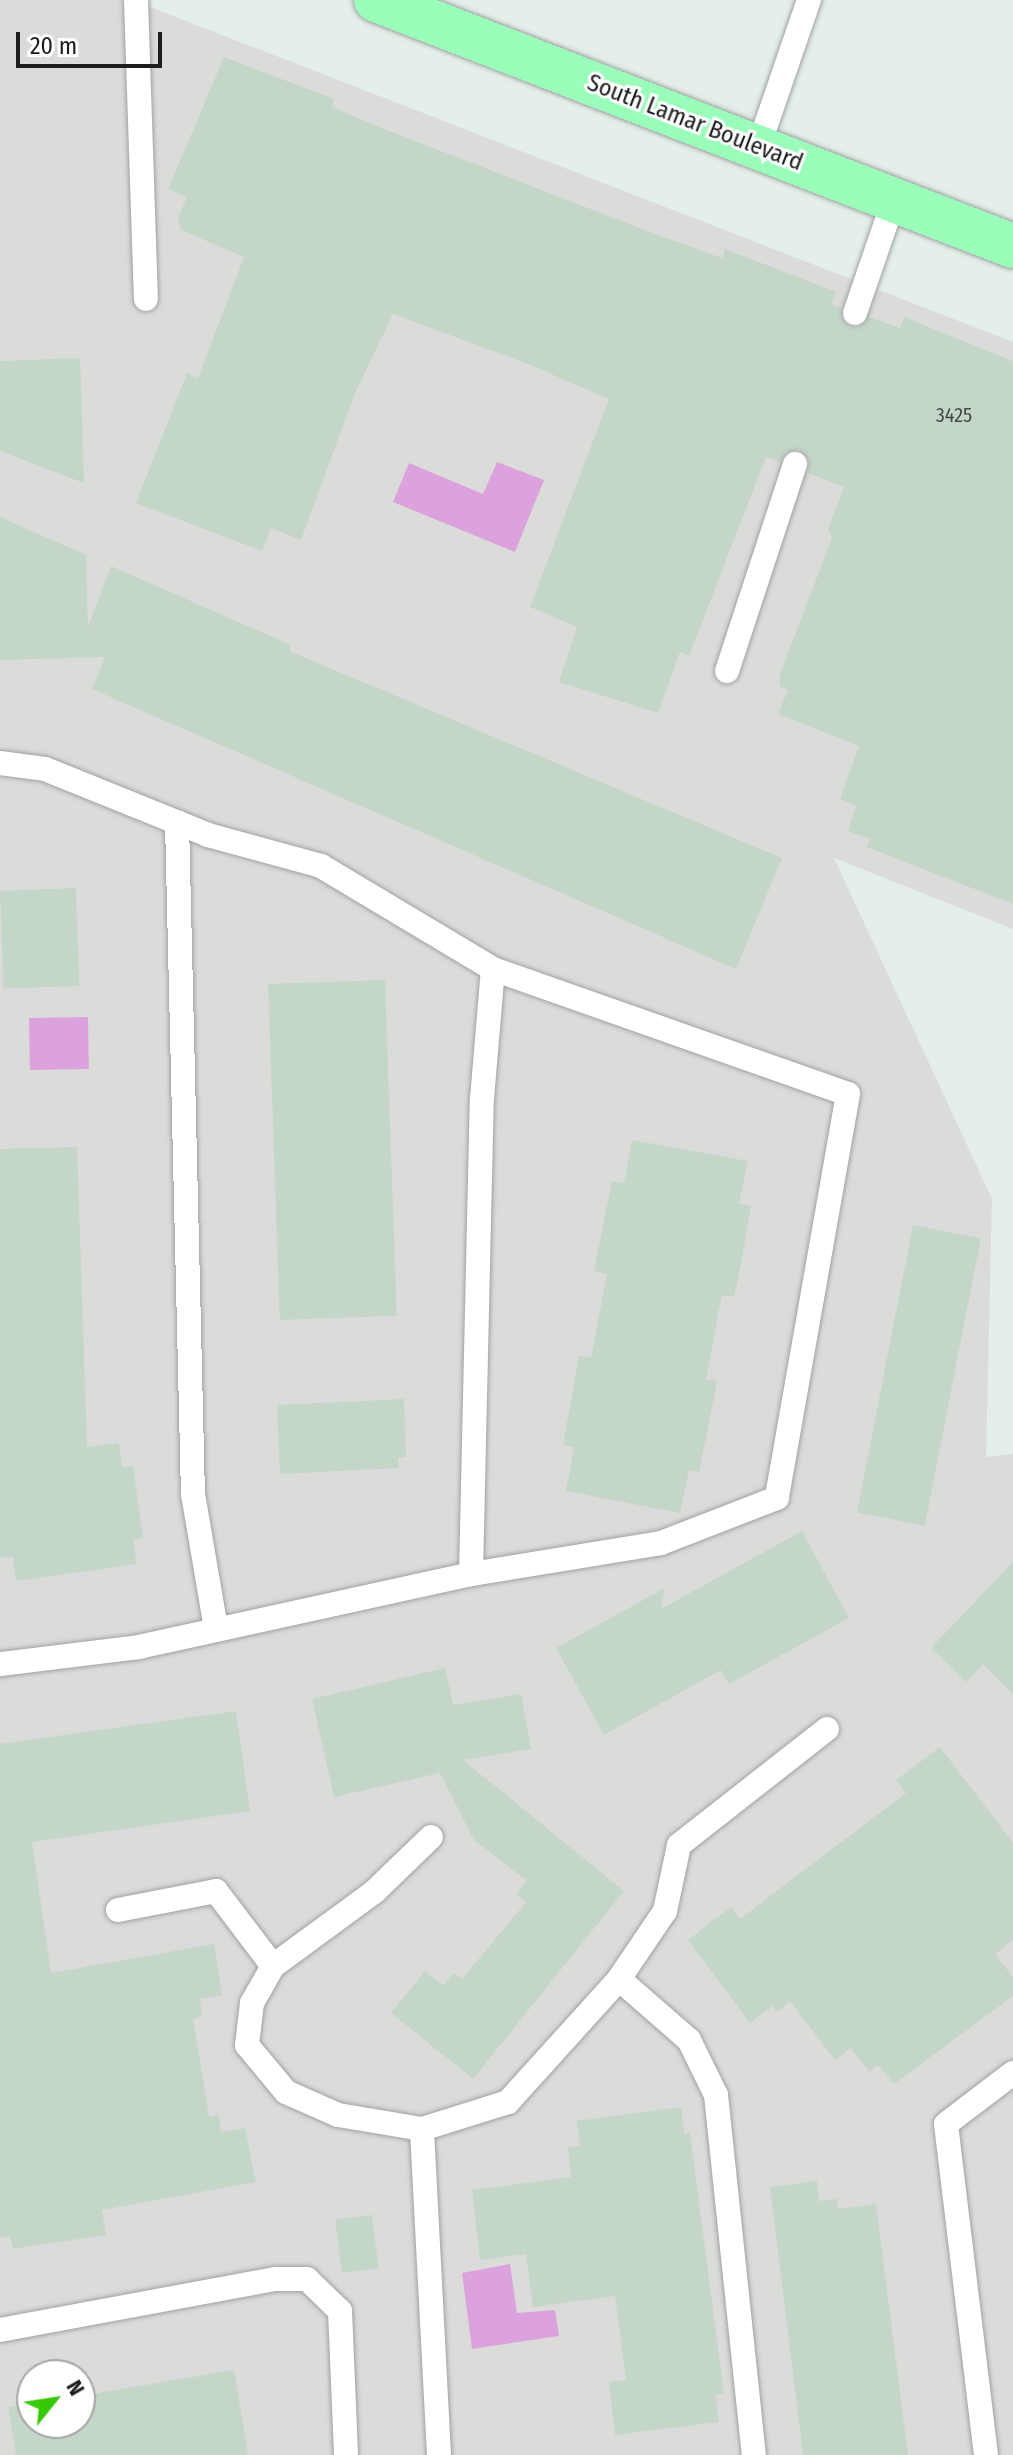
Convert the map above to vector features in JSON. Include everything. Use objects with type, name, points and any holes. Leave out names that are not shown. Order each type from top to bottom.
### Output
[{"type":"main road","name":"South Lamar Boulevard","points":[[376,0],[1013,246]]},
{"type":"lane","points":[[136,0],[146,299]]},
{"type":"lane","points":[[758,148],[809,0]]},
{"type":"lane","points":[[855,313],[894,200]]},
{"type":"lane","points":[[727,671],[795,464]]},
{"type":"lane","points":[[0,763],[45,769],[177,822],[321,866],[493,969],[848,1094],[777,1498],[661,1543],[471,1574],[139,1647],[0,1664]]},
{"type":"lane","points":[[177,822],[193,1494],[216,1629]]},
{"type":"lane","points":[[471,1574],[482,1099],[493,969]]},
{"type":"lane","points":[[431,1837],[374,1892],[273,1966],[252,2003],[247,2045],[286,2092],[338,2115],[422,2129],[508,2102],[619,1979],[665,1911],[679,1845],[827,1729]]},
{"type":"lane","points":[[118,1910],[216,1891],[273,1966]]},
{"type":"lane","points":[[619,1979],[689,2040],[716,2095],[754,2455]]},
{"type":"lane","points":[[986,2455],[946,2124],[1013,2073]]},
{"type":"lane","points":[[422,2129],[439,2455]]},
{"type":"lane","points":[[0,2330],[276,2279],[307,2279],[340,2311],[346,2455]]},
{"type":"shaded area","points":[[0,0],[132,0],[1013,342],[1013,929],[834,858],[992,1199],[986,1457],[1013,1454],[1013,2455],[0,2455]]},
{"type":"shaded area","points":[[497,462],[544,480],[515,552],[393,502],[409,463],[483,494]]},
{"type":"shaded area","points":[[88,1017],[89,1069],[30,1070],[29,1018]]},
{"type":"shaded area","points":[[510,2264],[517,2313],[555,2310],[559,2336],[472,2349],[462,2273]]},
{"type":"building","points":[[224,57],[334,99],[332,107],[374,125],[647,231],[722,258],[725,249],[836,292],[831,304],[841,308],[841,317],[849,327],[859,327],[869,317],[900,328],[904,317],[1013,361],[1013,904],[867,847],[870,839],[848,831],[856,806],[840,799],[859,746],[778,714],[788,690],[780,686],[780,674],[832,538],[828,529],[844,487],[808,473],[809,460],[800,450],[786,452],[780,462],[766,457],[689,656],[680,652],[658,713],[559,682],[577,627],[530,607],[609,399],[528,364],[393,314],[355,393],[301,540],[271,528],[262,551],[136,503],[187,373],[198,378],[244,257],[181,230],[178,218],[187,197],[168,189]]},
{"type":"building","points":[[80,358],[84,483],[0,451],[0,361]]},
{"type":"building","points":[[0,517],[86,555],[88,627],[111,566],[291,645],[289,651],[782,858],[736,969],[92,689],[105,657],[0,660]]},
{"type":"building","points":[[76,888],[79,986],[3,989],[0,891]]},
{"type":"building","points":[[385,980],[397,1316],[280,1320],[268,984]]},
{"type":"building","points":[[632,1140],[748,1161],[739,1203],[751,1206],[742,1259],[734,1297],[722,1295],[706,1379],[717,1381],[699,1472],[689,1470],[680,1513],[566,1491],[574,1447],[563,1445],[579,1356],[591,1357],[607,1274],[594,1271],[612,1181],[624,1183]]},
{"type":"building","points":[[77,1147],[87,1447],[119,1443],[122,1467],[133,1466],[143,1538],[133,1540],[137,1564],[16,1581],[13,1557],[0,1558],[0,1149]]},
{"type":"building","points":[[913,1225],[981,1238],[925,1526],[857,1513]]},
{"type":"building","points":[[404,1399],[406,1457],[398,1458],[399,1468],[280,1474],[277,1405]]},
{"type":"building","points":[[802,1531],[849,1618],[729,1684],[721,1670],[604,1735],[556,1648],[665,1588],[661,1609]]},
{"type":"building","points":[[1013,1562],[1013,1694],[983,1664],[966,1682],[931,1648]]},
{"type":"building","points":[[445,1668],[453,1705],[521,1694],[531,1749],[463,1760],[624,1891],[473,2079],[391,2013],[425,1971],[443,1985],[453,1973],[462,1979],[526,1902],[516,1894],[527,1881],[474,1840],[440,1773],[334,1797],[312,1699]]},
{"type":"building","points":[[236,1711],[250,1811],[32,1842],[51,1973],[214,1944],[222,1995],[200,1999],[202,2017],[193,2019],[209,2116],[219,2115],[221,2132],[245,2128],[256,2182],[102,2210],[106,2235],[13,2249],[10,2236],[0,2238],[0,1744]]},
{"type":"building","points":[[940,1747],[1013,1843],[1013,1940],[995,1954],[1013,1977],[1013,1996],[894,2084],[878,2065],[869,2072],[851,2048],[835,2060],[790,2001],[777,2012],[772,2006],[750,2023],[688,1940],[731,1907],[740,1919],[906,1793],[896,1780]]},
{"type":"building","points":[[681,2107],[684,2134],[690,2133],[724,2394],[716,2395],[719,2422],[615,2435],[609,2382],[626,2380],[615,2296],[533,2307],[526,2254],[480,2260],[472,2190],[571,2177],[568,2147],[580,2146],[577,2121]]},
{"type":"building","points":[[817,2181],[819,2201],[837,2199],[838,2209],[876,2204],[908,2455],[803,2455],[770,2187]]},
{"type":"building","points":[[372,2215],[379,2269],[342,2273],[335,2220]]},
{"type":"building","points":[[234,2370],[248,2455],[16,2455],[8,2407],[16,2406],[16,2439],[96,2439],[96,2393]]}]
